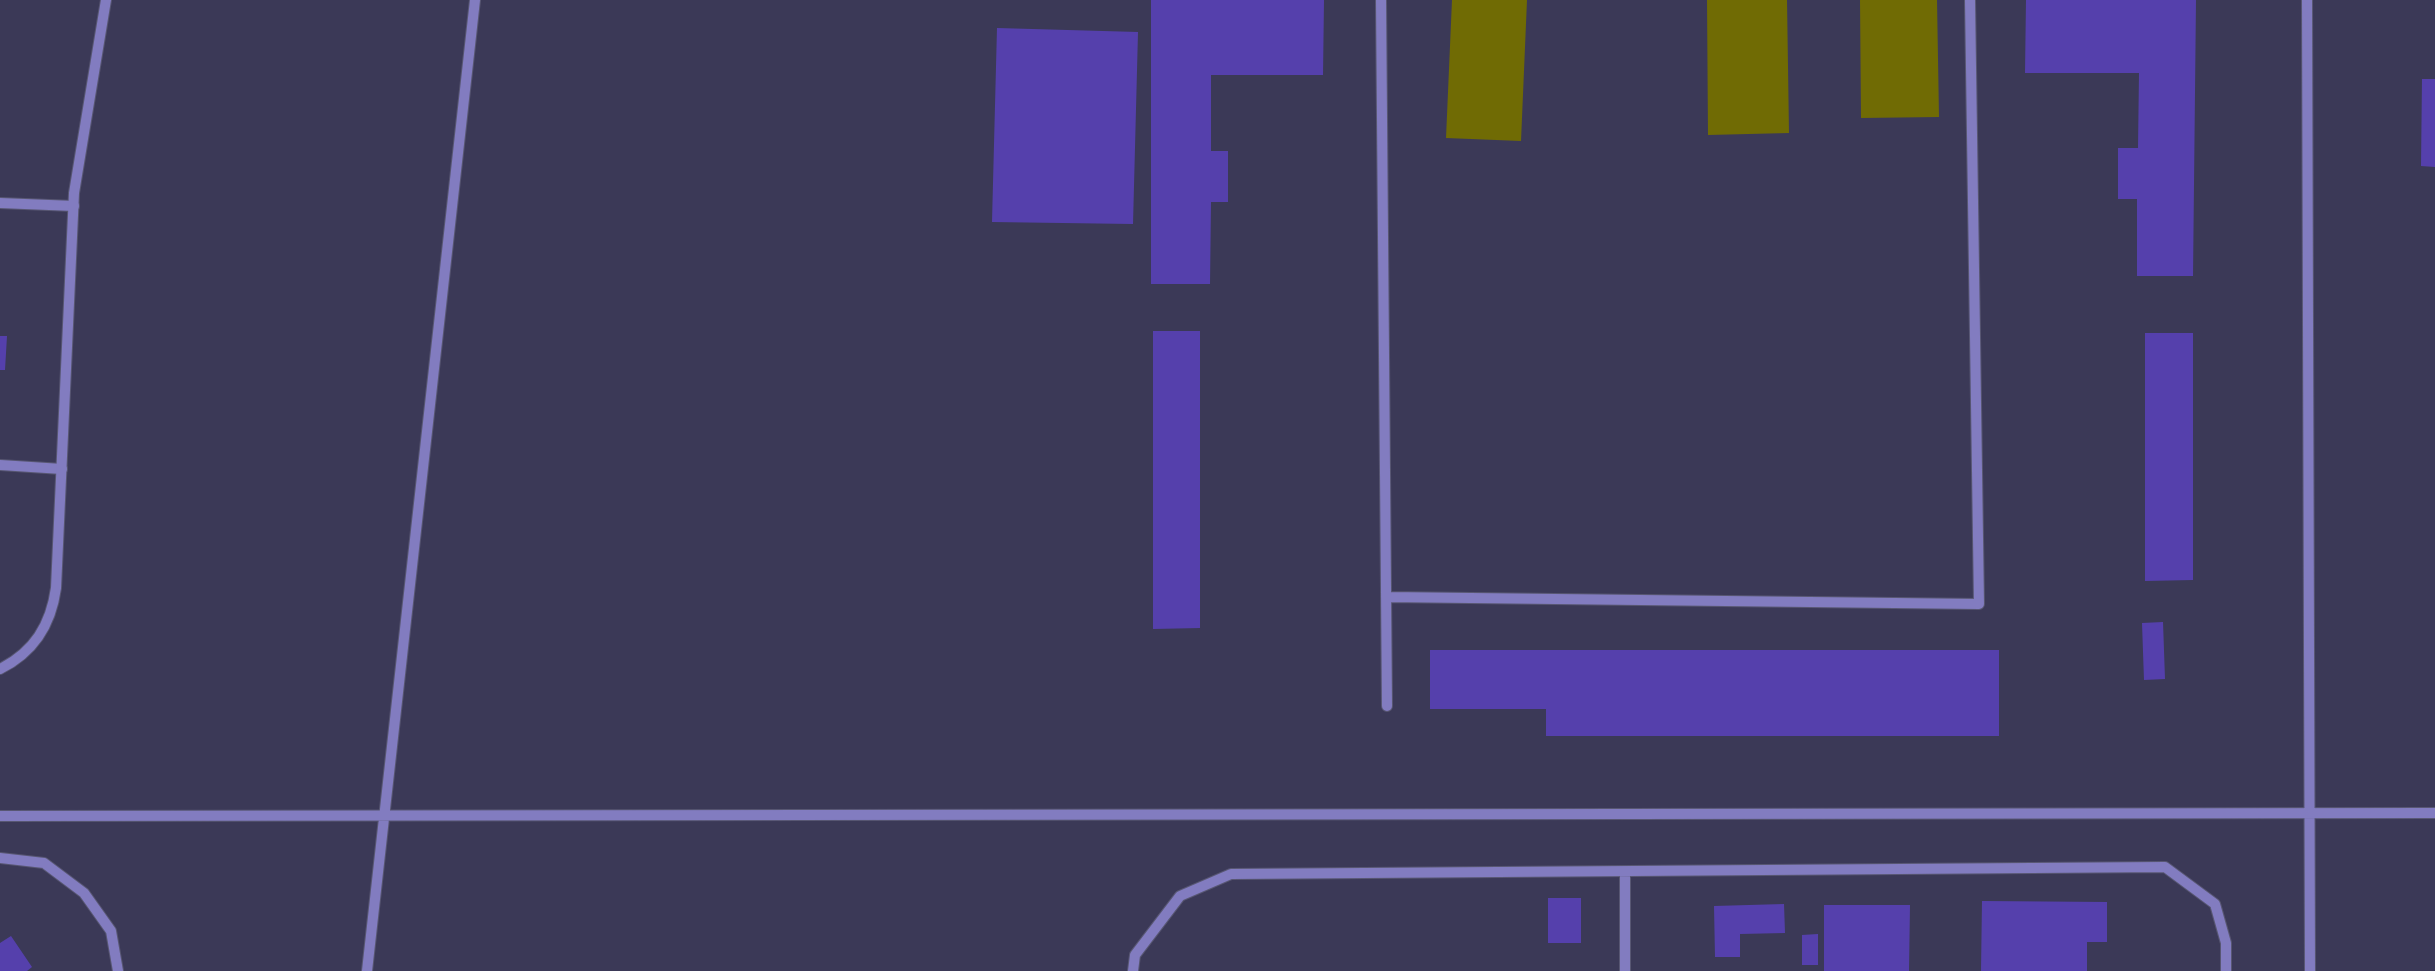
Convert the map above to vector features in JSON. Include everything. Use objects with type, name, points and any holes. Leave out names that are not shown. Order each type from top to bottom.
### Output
[{"type":"street","points":[[0,669],[14,662],[31,647],[44,629],[53,610],[62,469],[74,206],[106,0]]},
{"type":"street","points":[[367,971],[475,0]]},
{"type":"street","points":[[1381,0],[1387,706]]},
{"type":"street","points":[[1386,597],[1979,604],[1970,0]]},
{"type":"street","points":[[2307,0],[2310,971]]},
{"type":"street","points":[[0,203],[74,206]]},
{"type":"street","points":[[0,465],[62,469]]},
{"type":"street","points":[[0,816],[384,814],[2435,813]]},
{"type":"street","points":[[0,858],[44,863],[84,893],[110,931],[118,971]]},
{"type":"street","points":[[1133,971],[1135,955],[1180,896],[1231,874],[2165,867],[2215,904],[2226,943],[2226,971]]},
{"type":"street","points":[[1625,872],[1625,971]]},
{"type":"shaded area","points":[[1452,0],[1527,0],[1521,141],[1446,138]]},
{"type":"shaded area","points":[[1707,0],[1787,0],[1789,133],[1708,135]]},
{"type":"shaded area","points":[[1860,0],[1937,0],[1939,117],[1861,118]]},
{"type":"building","points":[[1151,0],[1324,0],[1323,75],[1211,75],[1211,151],[1228,151],[1228,202],[1211,202],[1210,284],[1151,284]]},
{"type":"building","points":[[2026,0],[2196,0],[2193,276],[2137,276],[2137,199],[2118,199],[2118,148],[2138,148],[2139,73],[2025,73]]},
{"type":"building","points":[[997,28],[1138,32],[1133,224],[992,222]]},
{"type":"building","points":[[2422,79],[2435,79],[2435,167],[2421,166]]},
{"type":"building","points":[[1153,331],[1200,331],[1200,628],[1153,629]]},
{"type":"building","points":[[2145,333],[2193,333],[2193,580],[2145,581]]},
{"type":"building","points":[[0,336],[7,336],[5,370],[0,370]]},
{"type":"building","points":[[2163,622],[2165,679],[2144,680],[2142,623]]},
{"type":"building","points":[[1430,650],[1999,650],[1999,736],[1546,736],[1546,709],[1430,709]]},
{"type":"building","points":[[1548,898],[1581,898],[1581,943],[1548,943]]},
{"type":"building","points":[[1982,901],[2107,902],[2107,942],[2087,942],[2087,971],[1981,971]]},
{"type":"building","points":[[1784,904],[1785,933],[1740,934],[1740,957],[1715,957],[1714,906]]},
{"type":"building","points":[[1824,905],[1910,905],[1909,971],[1824,971]]},
{"type":"building","points":[[1818,934],[1818,965],[1802,965],[1802,935]]},
{"type":"building","points":[[11,936],[32,967],[27,971],[0,971],[0,943]]}]
